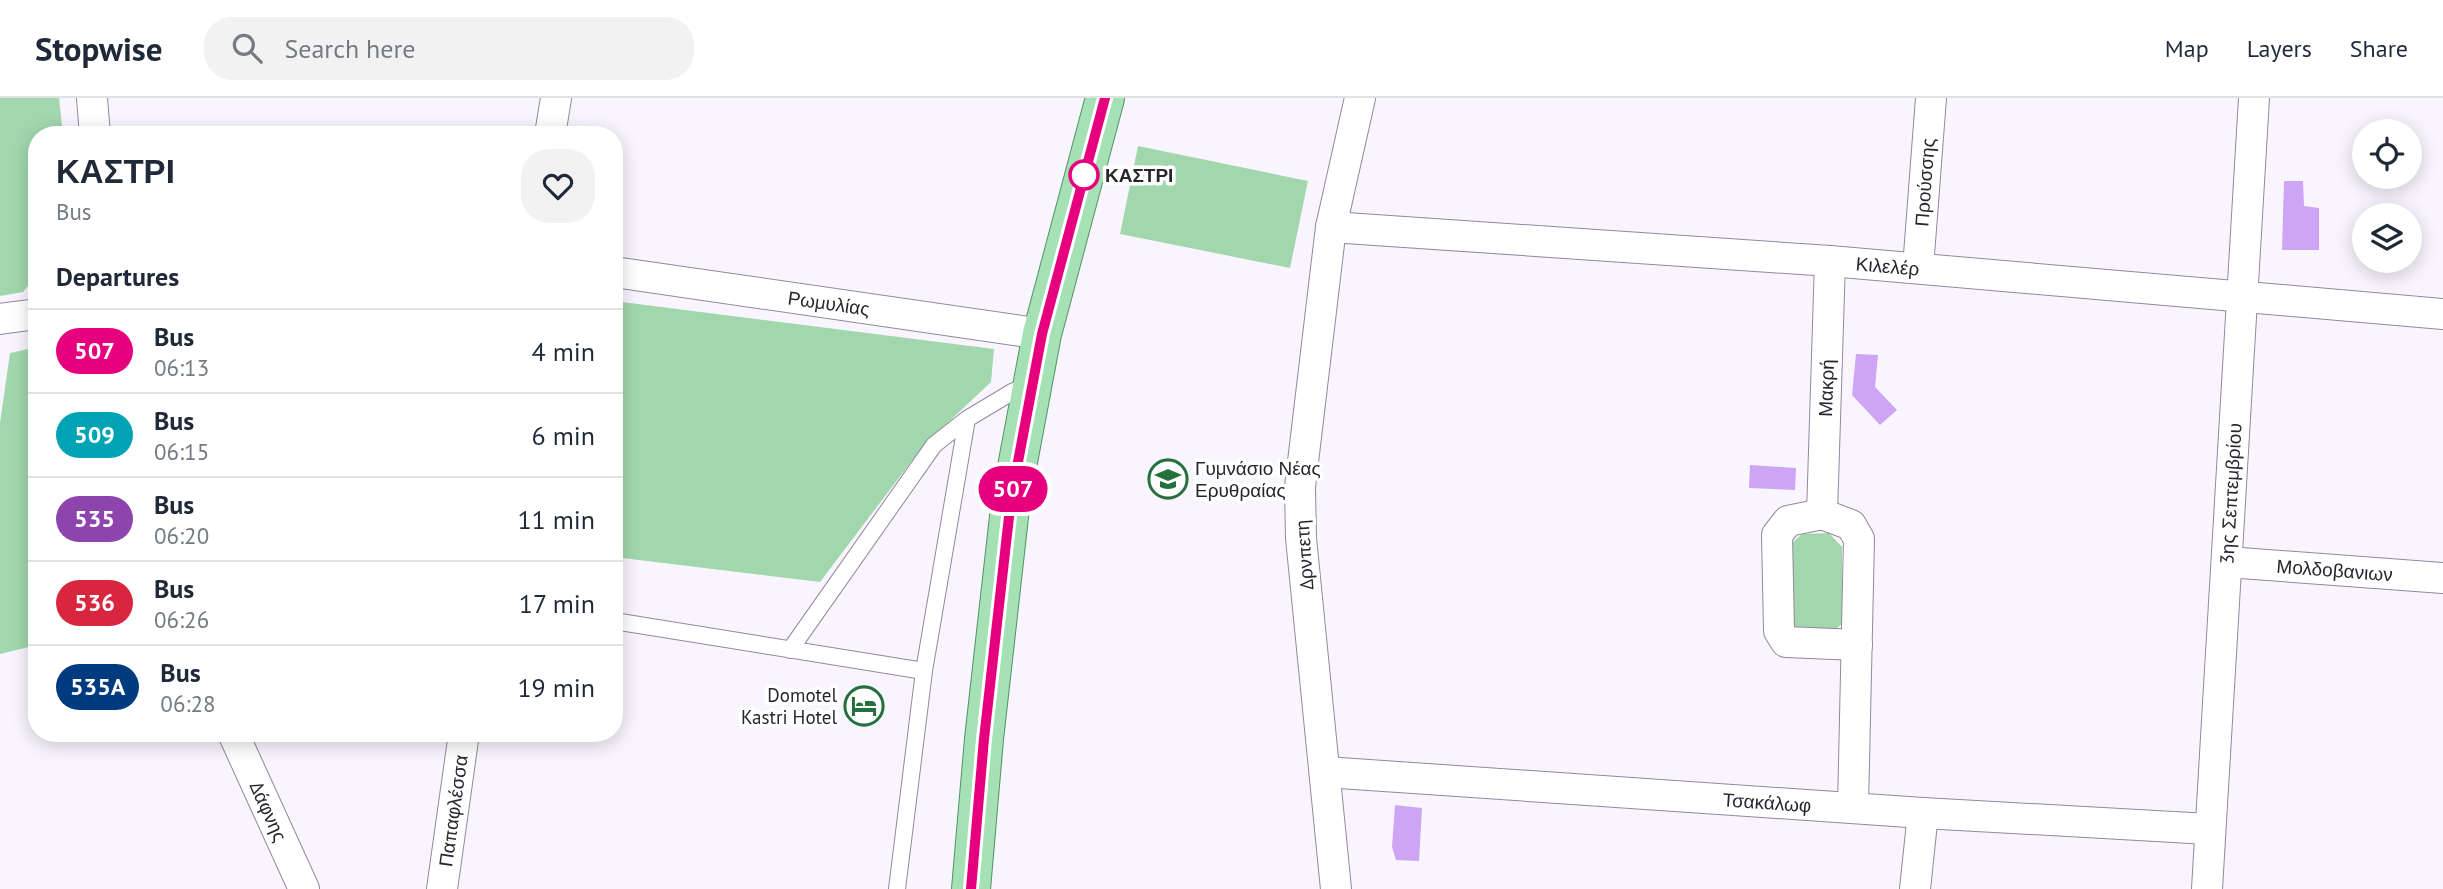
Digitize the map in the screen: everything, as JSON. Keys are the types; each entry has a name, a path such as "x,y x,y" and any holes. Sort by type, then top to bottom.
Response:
{"main road":[{"path":"971,889 984,739 1011,499 1042,334 1105,98"}],"street":[{"path":"93,98 95,126"},
{"path":"551,126 556,98"},
{"name":"Δρνπετη","path":"1336,889 1301,538 1300,487 1331,227 1360,98"},
{"name":"Προύσσης","path":"1918,268 1931,98"},
{"name":"3ης Σεπτεμβρίου","path":"2207,889 2254,98"},
{"name":"Κιλελέρ","path":"1331,227 1830,261 2443,314"},
{"name":"Μακρή","path":"1822,514 1830,261"},
{"name":"Ρωμυλίας","path":"623,273 1042,334"},
{"path":"0,319 28,315"},
{"path":"1853,807 1857,645 1859,540 1851,525 1822,514 1788,521 1777,535 1779,631 1786,642 1857,645"},
{"name":"Μολδοβανιων","path":"2227,562 2443,578"},
{"name":"Δάφνης","path":"237,742 304,889"},
{"name":"Παπαφλέσσα","path":"442,889 463,742"},
{"name":"Τσακάλωφ","path":"1325,772 1923,813 2209,829"},
{"path":"1915,889 1923,813"}],"lane":[{"path":"790,650 934,445 967,419 1012,392 1032,384"},
{"path":"897,889 924,671 967,419"},
{"path":"623,622 924,671"}],"green space":[{"path":"0,98 59,98 62,126 28,126 28,286 23,292 0,296"},
{"path":"1138,146 1308,181 1290,268 1120,234"},
{"path":"623,302 994,349 991,382 923,446 820,582 623,558"},
{"path":"28,349 28,647 0,654 0,423 10,353"},
{"path":"1829,533 1842,547 1842,624 1830,634 1797,633 1786,620 1784,550 1802,534"}],"shaded area":[{"path":"2284,181 2303,181 2304,206 2319,208 2319,250 2282,250"},
{"path":"1856,354 1878,355 1875,387 1897,410 1880,425 1852,395"},
{"path":"1750,465 1796,468 1795,490 1749,488"},
{"path":"1395,805 1422,808 1419,861 1396,860 1392,847"}],"bus line":[{"name":"507","path":"971,889 984,739 1011,499 1042,334 1105,98"}],"place":[{"name":"ΚΑΣΤΡΙ","path":"1084,175"},
{"name":"Γυμνάσιο Νέας Ερυθραίας","path":"1168,479"},
{"name":"Domotel Kastri Hotel","path":"864,706"}]}
